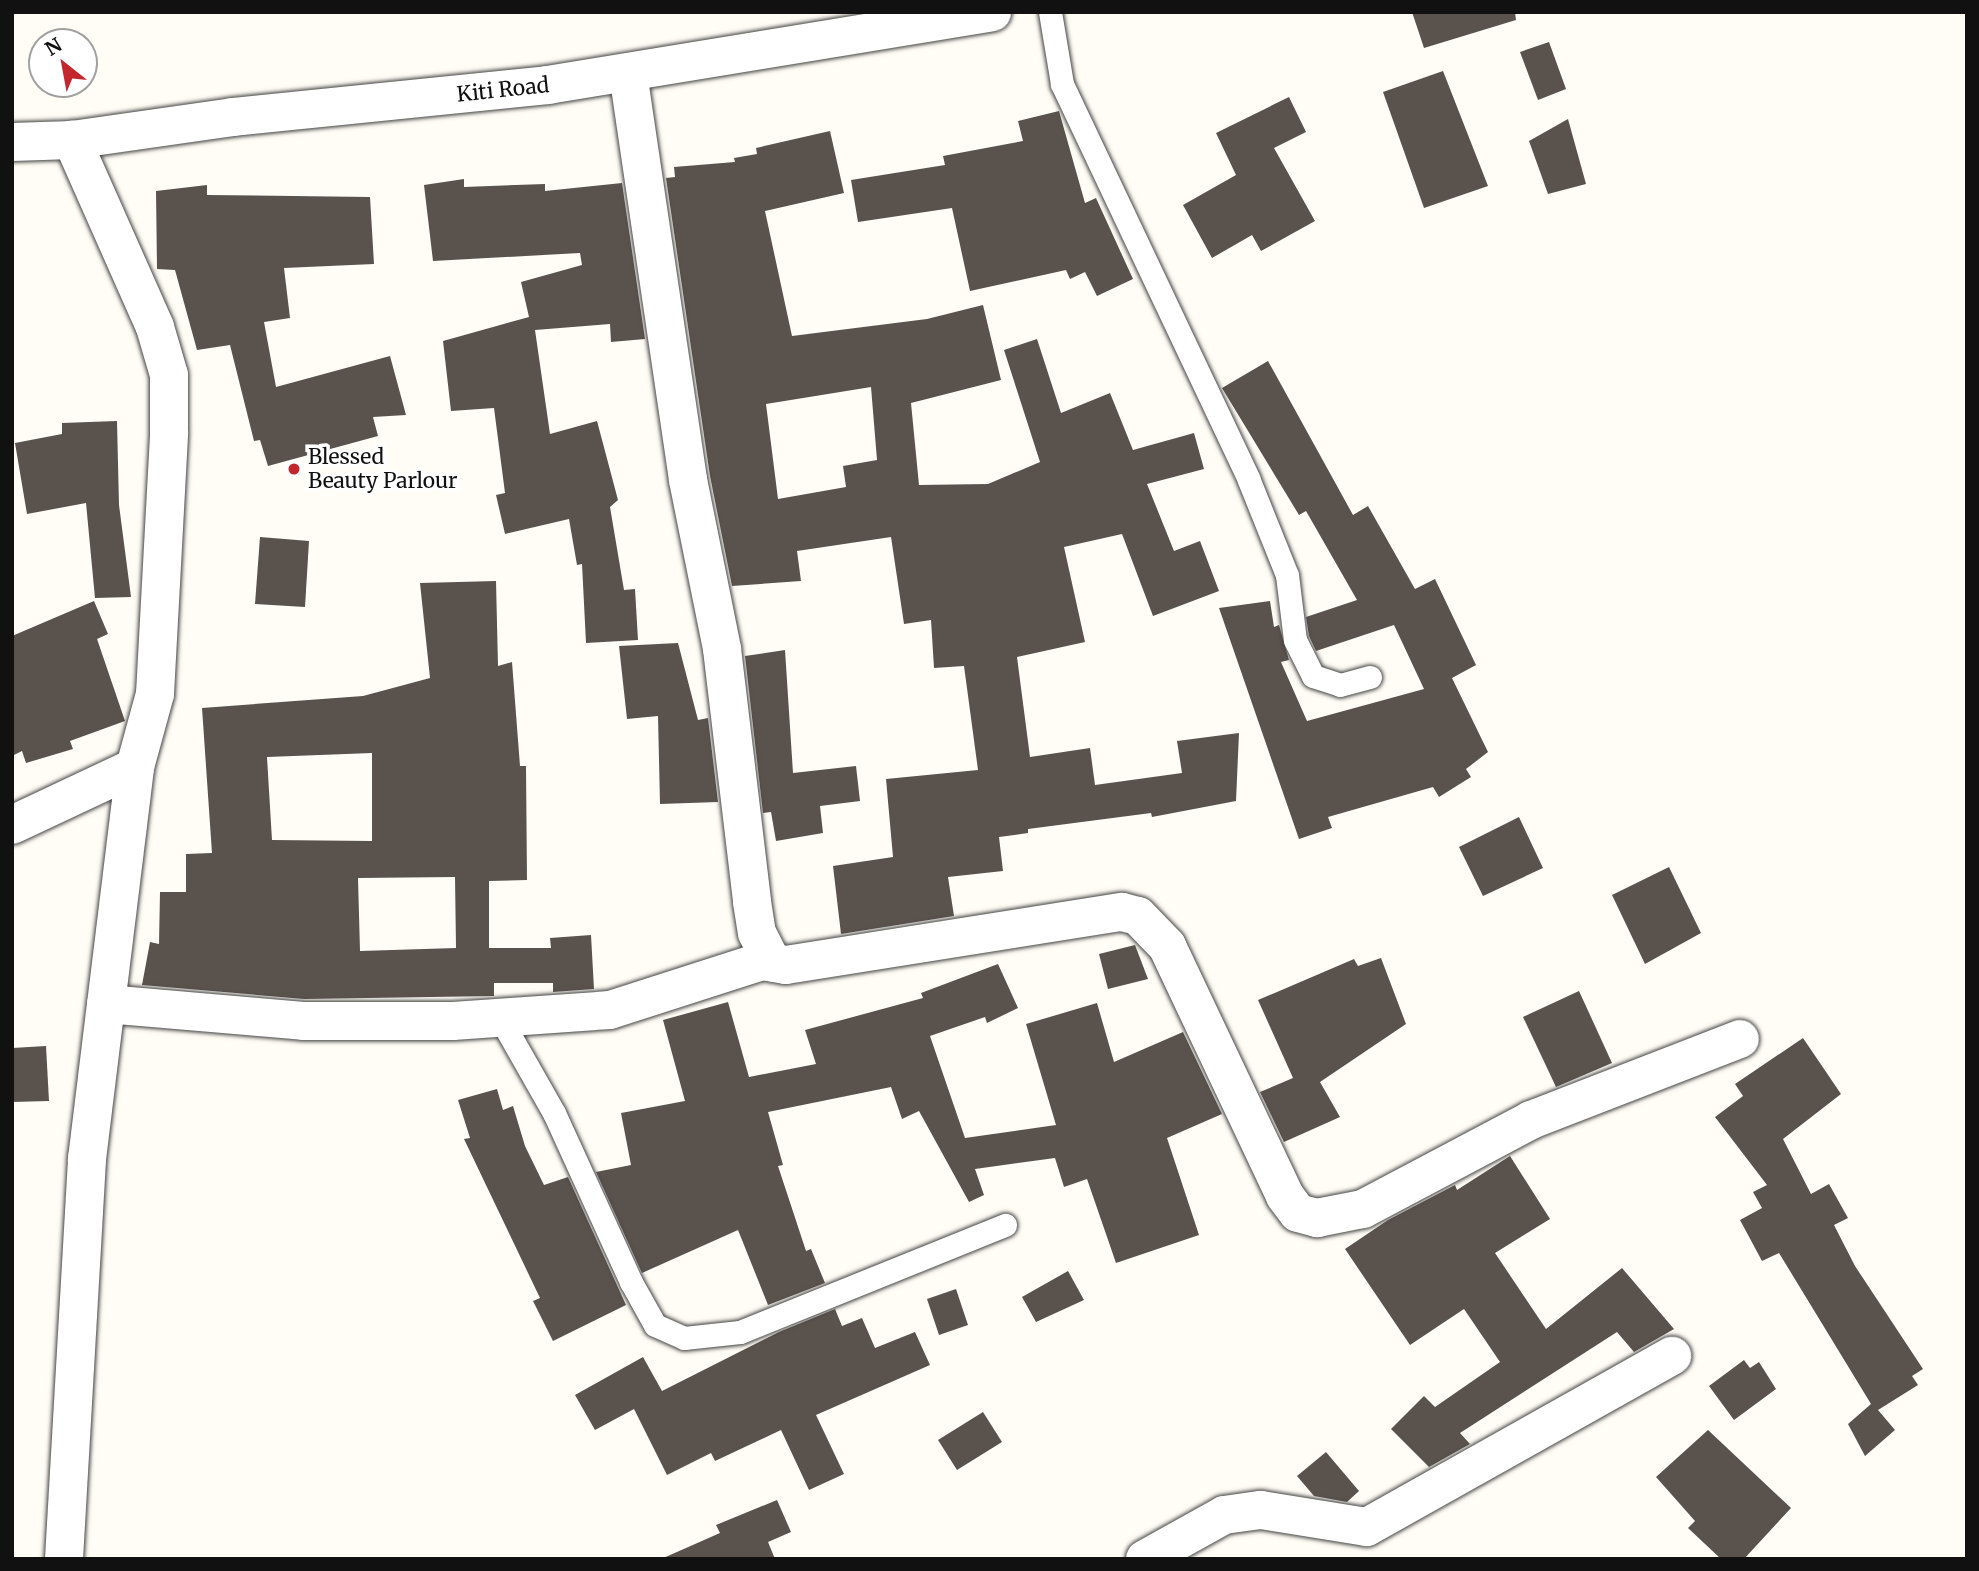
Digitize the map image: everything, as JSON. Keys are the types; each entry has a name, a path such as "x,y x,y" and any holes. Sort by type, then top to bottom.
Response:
{"street":[{"name":"Kiti Road","path":"12,142 72,140 233,117 548,85 992,12"},
{"path":"628,73 688,480 722,649 757,933 772,962"},
{"path":"64,1559 86,1159 135,767 155,694 169,374 136,278 72,140"},
{"path":"12,825 135,767"},
{"path":"106,1004 303,1021 500,1017 610,1010 772,962 786,965 1122,912 1138,916 1167,946 1285,1196 1298,1213 1317,1218 1363,1209 1531,1120 1740,1039"},
{"path":"1145,1559 1224,1515 1261,1510 1367,1527 1672,1356"}],"lane":[{"path":"1050,12 1062,84 1248,478 1287,575 1295,640 1313,676 1340,685 1370,677"},
{"path":"500,1017 554,1113 631,1282 656,1325 684,1338 740,1332 1005,1225"}],"building":[{"path":"1412,12 1515,12 1516,20 1424,48"},
{"path":"1549,42 1566,89 1538,100 1520,52"},
{"path":"1443,71 1488,186 1424,208 1383,92"},
{"path":"1289,97 1306,132 1274,148 1315,221 1261,251 1252,235 1212,258 1183,205 1236,175 1216,133"},
{"path":"1059,111 1085,203 1096,198 1133,279 1097,296 1085,272 1070,279 1066,270 970,291 952,208 858,222 851,180 945,165 943,156 1023,141 1018,121"},
{"path":"1568,119 1586,184 1548,194 1529,141"},
{"path":"830,131 844,193 765,211 792,336 927,319 983,305 1001,380 911,403 919,485 988,484 1040,462 1004,350 1037,339 1061,413 1110,393 1133,450 1194,433 1204,469 1147,484 1174,551 1200,541 1219,591 1153,616 1122,534 1064,547 1085,642 1017,657 1030,757 1090,748 1095,785 1182,773 1177,741 1239,733 1236,801 1152,817 1151,813 1028,829 1028,833 999,837 1003,871 948,877 954,916 841,934 833,866 893,857 886,779 978,770 964,666 934,668 931,620 904,624 891,537 797,551 801,581 732,586 710,476 666,178 675,177 674,167 735,162 734,158 757,154 756,148","holes":["871,387 877,460 843,466 846,487 778,499 766,404"]},
{"path":"464,179 464,187 545,184 545,191 622,183 645,339 611,342 610,324 535,330 550,434 597,421 618,500 610,507 624,590 635,589 638,640 586,643 582,564 577,565 569,519 505,534 496,495 505,493 494,408 451,411 443,341 529,317 521,282 582,265 580,253 433,261 424,185"},
{"path":"207,185 207,195 370,197 374,264 284,268 290,318 264,322 276,387 390,356 406,415 373,417 378,436 268,466 260,440 254,441 230,345 197,350 175,270 157,269 156,191"},
{"path":"1268,361 1353,515 1368,506 1415,589 1435,579 1476,665 1452,678 1488,752 1466,769 1471,777 1439,797 1433,787 1328,817 1332,828 1299,839 1219,608 1270,601 1274,627 1279,625 1289,660 1281,662 1307,721 1424,689 1394,625 1316,651 1309,636 1306,617 1357,600 1306,511 1299,515 1222,388"},
{"path":"117,421 119,505 131,597 95,598 86,503 27,514 15,443 62,434 62,423"},
{"path":"260,537 309,541 305,607 255,604"},
{"path":"496,581 498,666 512,662 520,766 526,766 527,880 489,881 489,948 551,948 550,938 591,935 594,989 553,992 553,983 494,983 494,996 304,999 142,985 150,942 159,944 160,892 186,892 186,854 212,853 202,708 363,696 430,678 420,583","holes":["372,753 372,841 272,840 267,757","455,877 456,948 360,951 358,878"]},
{"path":"94,601 108,634 97,639 125,721 70,741 73,749 26,763 22,751 12,756 12,636"},
{"path":"678,643 698,720 708,718 718,802 660,804 658,716 627,719 619,646"},
{"path":"785,650 793,773 856,766 860,801 820,806 823,833 776,841 771,812 763,813 745,656"},
{"path":"1519,817 1543,868 1483,896 1459,847"},
{"path":"1669,867 1701,933 1645,964 1612,895"},
{"path":"1135,945 1148,979 1108,989 1099,954"},
{"path":"1381,958 1406,1024 1320,1082 1340,1117 1284,1142 1260,1092 1293,1078 1258,1000 1354,959 1358,966"},
{"path":"998,964 1018,1008 987,1023 985,1017 930,1036 965,1138 1056,1125 1026,1024 1097,1003 1114,1062 1183,1032 1222,1114 1167,1138 1199,1235 1116,1263 1087,1179 1064,1187 1055,1158 975,1169 984,1195 969,1202 919,1111 902,1119 891,1087 768,1112 783,1165 778,1166 806,1251 811,1249 825,1283 768,1305 738,1230 642,1273 596,1172 631,1165 621,1113 685,1101 663,1020 728,1002 749,1077 816,1064 805,1030 923,998 921,993"},
{"path":"1579,991 1612,1063 1556,1087 1523,1017"},
{"path":"1803,1038 1841,1094 1783,1139 1811,1194 1829,1184 1848,1218 1834,1225 1855,1266 1923,1369 1912,1376 1918,1385 1878,1410 1895,1430 1865,1456 1848,1424 1871,1404 1779,1253 1762,1261 1740,1220 1762,1208 1753,1192 1767,1185 1715,1117 1743,1096 1735,1084"},
{"path":"46,1046 49,1101 12,1102 12,1048"},
{"path":"497,1089 503,1110 513,1106 525,1146 544,1185 568,1177 626,1305 553,1341 533,1301 540,1298 464,1139 470,1138 458,1100"},
{"path":"1510,1156 1550,1219 1495,1253 1546,1329 1622,1268 1674,1329 1634,1352 1617,1332 1460,1433 1470,1444 1429,1467 1391,1429 1424,1396 1435,1407 1500,1362 1464,1309 1410,1345 1345,1249 1388,1220 1455,1185 1457,1190"},
{"path":"1068,1271 1084,1300 1036,1322 1022,1297"},
{"path":"956,1289 968,1325 939,1335 927,1299"},
{"path":"835,1309 842,1326 862,1318 875,1348 915,1332 930,1365 816,1415 844,1474 809,1490 781,1430 715,1461 711,1453 667,1475 634,1409 595,1430 575,1395 643,1357 662,1391 779,1332"},
{"path":"1744,1360 1750,1368 1759,1362 1776,1389 1734,1420 1709,1386"},
{"path":"983,1412 1002,1442 957,1470 938,1440"},
{"path":"1708,1430 1791,1508 1744,1559 1721,1559 1688,1528 1695,1521 1656,1477"},
{"path":"1326,1452 1359,1491 1347,1502 1314,1496 1297,1476"},
{"path":"777,1500 791,1532 768,1542 775,1559 661,1559 720,1533 716,1525"}],"place":[{"name":"Blessed Beauty Parlour","path":"294,469"}]}
